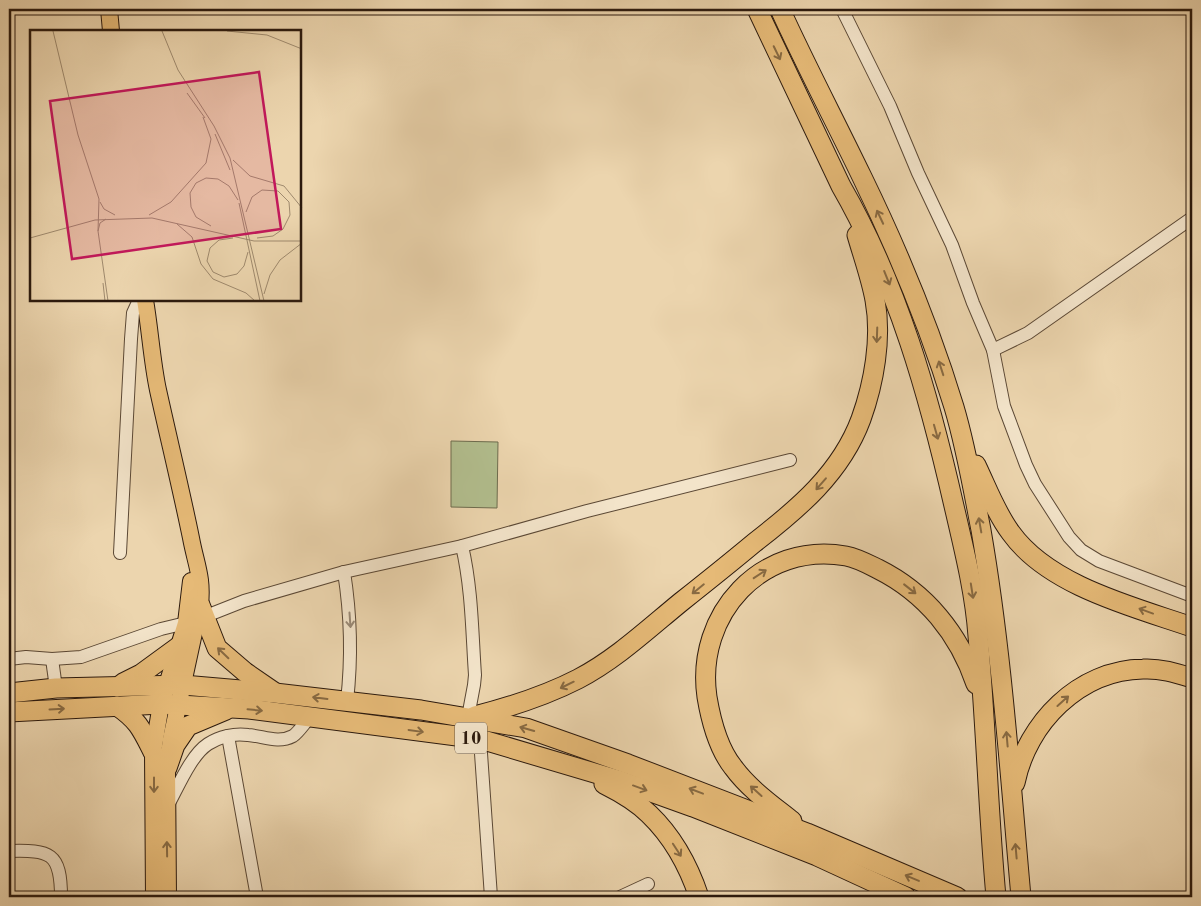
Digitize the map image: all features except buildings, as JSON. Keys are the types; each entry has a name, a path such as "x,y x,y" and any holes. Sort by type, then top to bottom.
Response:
{"highway":[{"path":"757,9 841,186 868,236 891,288 939,443 966,557 978,635 992,862 996,897"},
{"path":"780,9 863,180 903,268 938,359 961,436 975,496 993,603 1002,679 1020,897"},
{"path":"468,717 515,705 544,694 580,678 600,666 788,516 817,488 842,456 858,427 867,401 874,361 877,320 872,283 841,186"},
{"path":"961,436 1000,515 1012,535 1033,556 1066,580 1106,597 1192,627"},
{"path":"807,833 760,795 733,767 718,738 709,706 706,690 706,657 714,631 727,606 740,590 756,577 787,561 821,555 848,557 886,573 916,594 944,622 957,641 967,661 983,705"},
{"path":"203,611 217,648 245,672 275,693"},
{"path":"117,686 141,674 178,647"},
{"path":"1012,804 1018,770 1032,738 1049,715 1075,690 1108,674 1125,670 1161,670 1192,678"},
{"name":"10","path":"9,692 56,688 174,685 275,693 421,710 526,728 628,764 807,833 957,897"},
{"name":"10","path":"9,712 170,705 230,708 311,716 480,739 618,780 817,856 906,897"},
{"path":"118,706 131,715 140,725 153,752"},
{"path":"167,768 175,745 188,726 230,708"},
{"path":"573,766 615,790 649,814 680,854 700,897"}],"main road":[{"path":"109,9 112,30"},
{"path":"145,301 158,388 177,467 193,549 200,572 202,589 203,611 174,685"},
{"path":"154,897 153,752 170,705 174,685 178,647 186,622 190,599 193,549"},
{"path":"168,897 166,808 167,768 171,739 170,705"}],"street":[{"path":"842,9 890,106 918,173 952,244 973,303 993,350 1004,406 1035,484 1069,537 1081,550 1099,561 1192,596"},
{"path":"993,350 1028,333 1192,218"},
{"path":"120,553 133,313 139,301"},
{"path":"203,611 344,572 462,546 587,511 790,460"},
{"path":"462,546 471,598 474,675 468,717"},
{"path":"344,572 351,624 350,676 347,702"},
{"path":"9,659 26,657 52,659 81,656 186,622"},
{"path":"52,659 56,688"},
{"path":"166,808 188,768 207,744 228,736 248,734 273,740 285,739 294,736 311,716"},
{"path":"228,736 257,897"},
{"path":"480,739 491,897"},
{"path":"9,851 46,853 54,858 61,880 61,897"},
{"path":"620,897 648,884"}],"green space":[{"path":"451,441 498,442 497,508 451,507"}]}
